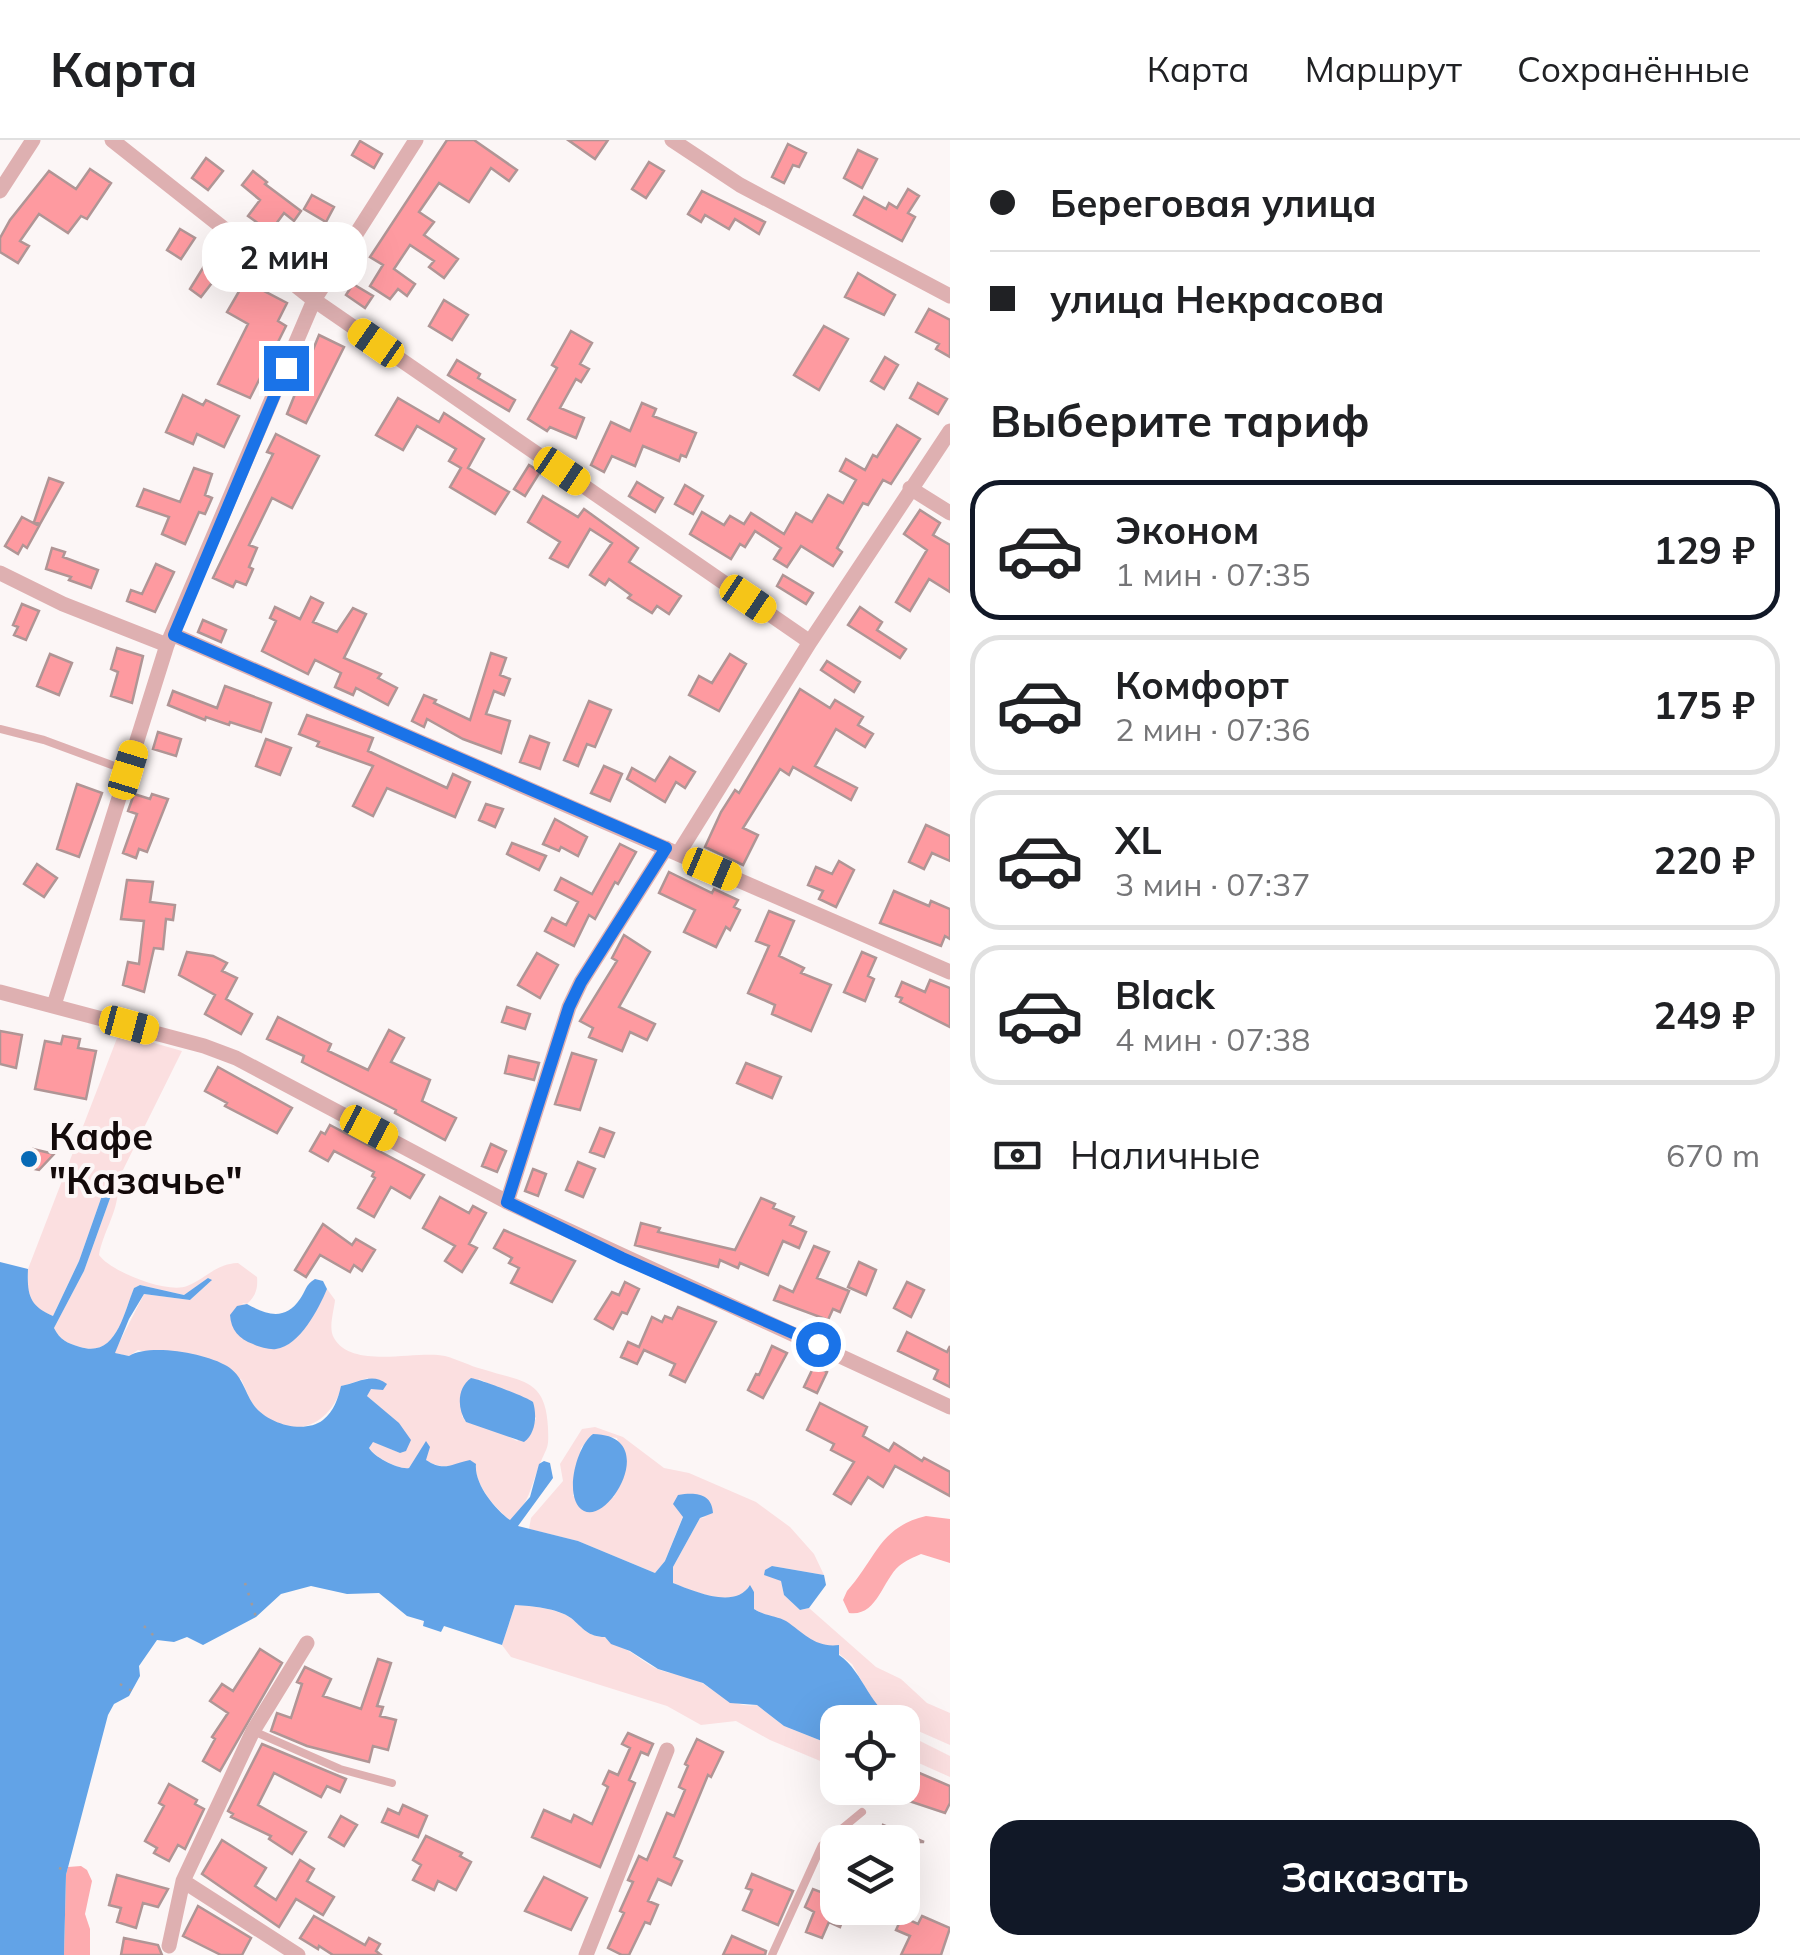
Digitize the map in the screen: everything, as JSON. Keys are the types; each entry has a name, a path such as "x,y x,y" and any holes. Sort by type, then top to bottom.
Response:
{"street":[{"path":"0,191 33,140"},
{"path":"112,140 314,300 810,642"},
{"path":"54,1004 171,640 314,300 416,140"},
{"path":"672,140 740,185 950,296"},
{"path":"507,1202 569,1007 581,982 950,432"},
{"path":"910,488 950,513"},
{"path":"0,573 63,604 171,640 950,972"},
{"path":"0,992 236,1058 507,1202 950,1407"},
{"path":"169,1946 183,1881 253,1731 307,1644"},
{"path":"586,1955 667,1750"},
{"path":"183,1881 298,1955"}],"lane":[{"path":"0,728 128,770"},
{"path":"253,1731 340,1769 392,1783"},
{"path":"772,1955 822,1845 862,1812"}],"path":[{"path":"245,1583 256,1616"},
{"path":"144,1626 157,1640"},
{"path":"120,1684 132,1691"},
{"path":"60,1868 67,1872"}],"shaded area":[{"path":"119,1033 182,1051 117,1182 115,1209 99,1255 140,1280 178,1288 238,1263 257,1277 254,1295 247,1304 242,1303 290,1343 308,1323 327,1289 335,1300 332,1334 343,1348 369,1356 445,1356 529,1385 542,1400 548,1440 528,1497 510,1520 482,1487 476,1464 432,1464 426,1460 426,1442 409,1468 376,1455 369,1448 373,1441 400,1453 404,1435 398,1423 366,1395 371,1389 368,1378 342,1386 336,1401 318,1421 294,1427 268,1419 249,1398 241,1379 138,1350 129,1356 114,1353 144,1294 190,1300 211,1281 209,1278 184,1295 140,1285 134,1288 116,1332 102,1346 92,1349 64,1340 54,1328 84,1271 113,1190 105,1187 79,1261 53,1316 35,1308 28,1290 28,1269","holes":["479,1379 508,1393 536,1418 532,1428 517,1441 499,1431 466,1422 462,1416"]},
{"path":"595,1427 623,1437 664,1468 689,1473 756,1502 790,1527 814,1554 824,1575 772,1566 784,1595 800,1610 809,1608 876,1667 901,1679 927,1703 950,1713 950,1745 920,1732 920,1705 876,1705 852,1664 829,1646 809,1641 754,1609 754,1592 749,1586 743,1593 724,1598 673,1583 673,1567 700,1518 707,1517 683,1516 665,1561 655,1573 578,1541 529,1529 531,1518 563,1481 560,1464 582,1429","holes":["593,1434 617,1438 626,1466 614,1497 573,1496 581,1448"]},
{"path":"926,1516 950,1519 950,1563 921,1554 893,1572 873,1604 858,1613 849,1613 843,1600 847,1591 880,1546 898,1528"},
{"path":"515,1605 565,1615 590,1634 605,1637 655,1668 699,1682 737,1704 757,1705 784,1726 820,1740 820,1761 736,1721 701,1725 667,1706 511,1657 502,1645"},
{"path":"920,1741 950,1756 950,1777 920,1764"},
{"path":"81,1866 92,1881 85,1914 90,1929 90,1955 64,1955 66,1875 68,1867"}],"water":[{"path":"111,1186 113,1190 84,1271 54,1328 64,1340 92,1349 102,1346 116,1332 134,1288 140,1285 184,1295 208,1278 212,1280 190,1300 144,1294 115,1353 129,1356 163,1350 218,1361 236,1374 259,1411 295,1427 323,1420 335,1404 341,1386 370,1379 381,1381 387,1384 383,1390 371,1389 367,1396 399,1423 411,1440 406,1451 400,1453 373,1442 369,1448 376,1455 393,1465 409,1468 426,1441 430,1447 426,1460 432,1464 448,1466 470,1460 476,1464 478,1480 487,1495 510,1520 530,1497 539,1464 550,1463 553,1478 518,1526 578,1541 655,1573 665,1561 683,1517 673,1504 678,1495 702,1495 713,1513 700,1518 673,1567 673,1583 725,1597 735,1596 750,1585 754,1609 786,1621 816,1642 839,1645 839,1655 878,1705 820,1705 820,1740 784,1726 757,1705 730,1703 703,1683 658,1669 605,1637 590,1634 559,1612 515,1605 502,1645 444,1626 441,1632 423,1626 424,1621 407,1616 379,1593 347,1594 311,1586 281,1594 256,1617 203,1645 187,1637 174,1642 157,1640 139,1666 140,1676 129,1696 114,1704 108,1715 66,1875 64,1955 0,1955 0,1262 28,1269 31,1298 53,1316 79,1261 105,1187"},
{"path":"315,1279 323,1281 327,1289 307,1325 285,1346 258,1346 234,1329 230,1315 237,1306 247,1304 275,1314 288,1311"},
{"path":"471,1378 533,1402 534,1424 524,1442 466,1422 460,1398"},
{"path":"593,1434 613,1438 624,1448 627,1462 624,1478 606,1505 584,1511 574,1495 574,1472 582,1449"},
{"path":"772,1566 824,1575 826,1585 809,1608 800,1610 784,1595 781,1581 764,1575"}],"building":[{"path":"447,140 474,140 517,170 509,181 491,168 469,202 439,183 419,212 434,222 424,235 458,259 444,278 429,267 434,261 410,245 394,269 415,284 407,296 398,289 390,299 370,286 383,265 370,257"},
{"path":"568,140 608,140 595,159"},
{"path":"360,141 382,154 374,168 352,155"},
{"path":"788,144 806,153 799,167 793,165 784,183 772,177"},
{"path":"858,150 877,159 862,188 844,178"},
{"path":"206,158 223,171 208,190 192,178"},
{"path":"649,162 664,171 646,198 632,189"},
{"path":"90,169 111,183 87,219 81,216 68,233 39,214 20,241 29,246 18,263 0,252 0,238 10,220 49,171 76,189"},
{"path":"253,171 301,211 294,221 284,213 270,232 248,216 260,200 242,185"},
{"path":"908,189 919,196 908,213 915,217 902,241 854,215 864,197 886,209 889,203 897,208"},
{"path":"702,191 765,222 759,234 735,219 729,229 705,215 701,222 688,214"},
{"path":"312,195 334,207 326,222 304,209"},
{"path":"180,229 195,238 181,259 167,250"},
{"path":"214,250 234,265 236,262 247,269 235,286 218,275 201,297 190,289"},
{"path":"858,273 895,295 884,315 845,297"},
{"path":"245,281 287,303 278,321 286,326 250,398 218,384 248,324 227,312"},
{"path":"353,284 373,296 365,308 346,295"},
{"path":"444,300 468,315 452,340 429,326"},
{"path":"929,309 950,320 950,357 936,349 939,344 916,332"},
{"path":"824,326 848,339 819,390 794,375"},
{"path":"571,331 592,343 580,364 589,369 581,382 576,379 560,408 584,418 576,438 550,427 547,431 528,419 557,368 552,365"},
{"path":"319,335 344,347 306,423 287,414"},
{"path":"885,357 898,365 884,389 871,381"},
{"path":"457,360 515,400 509,411 448,375"},
{"path":"918,383 947,399 938,414 910,398"},
{"path":"183,395 203,405 206,400 239,416 224,447 197,434 193,444 166,432"},
{"path":"398,398 439,422 444,413 484,439 468,468 509,492 495,514 450,487 461,468 449,461 456,449 417,426 403,450 376,435"},
{"path":"642,403 656,409 653,416 696,433 686,457 681,455 679,461 643,446 635,466 612,456 604,472 591,465 611,422 630,431"},
{"path":"897,425 920,439 891,484 883,480 868,505 863,503 837,548 842,552 833,566 801,546 787,567 774,559 781,548 755,531 731,559 690,534 702,512 724,525 730,516 744,524 751,513 784,534 796,513 812,522 828,495 843,503 856,480 840,471 846,459 865,470"},
{"path":"276,434 319,456 292,508 272,498 249,545 257,548 246,585 236,581 233,587 213,578 273,454 267,452"},
{"path":"529,465 540,472 525,496 514,489"},
{"path":"194,468 212,474 205,495 212,498 205,514 199,512 185,544 162,534 169,517 137,506 144,489 180,502"},
{"path":"49,478 63,483 40,524 34,522"},
{"path":"637,482 663,498 655,512 629,496"},
{"path":"685,485 703,496 693,514 675,504"},
{"path":"543,496 578,517 584,509 638,548 629,562 681,596 669,614 657,606 652,613 628,598 631,595 609,579 605,585 590,575 612,543 590,529 568,567 550,558 560,542 528,522"},
{"path":"920,510 940,523 933,535 950,545 950,592 929,579 910,611 896,602 927,550 904,534"},
{"path":"22,517 39,526 27,548 23,545 18,554 5,546"},
{"path":"52,548 65,552 63,557 98,570 91,588 46,569"},
{"path":"156,564 174,572 155,612 127,601 131,590 142,594"},
{"path":"783,575 813,593 806,604 777,586"},
{"path":"311,597 323,603 313,622 337,632 353,608 366,614 344,658 381,674 378,678 397,688 388,705 356,688 353,695 335,687 341,673 315,660 308,674 262,651 276,621 270,618 275,607 300,619"},
{"path":"22,604 39,611 26,640 14,635 18,627 13,625"},
{"path":"860,607 882,622 877,630 906,649 900,658 848,625"},
{"path":"203,620 226,630 221,642 198,632"},
{"path":"117,648 143,656 132,703 111,696 118,672 111,669"},
{"path":"491,653 506,658 500,675 510,679 504,695 494,691 486,714 510,721 501,753 463,739 427,719 424,727 412,721 424,695 470,720"},
{"path":"50,654 72,663 59,695 37,686"},
{"path":"730,654 746,664 719,711 689,695 699,676 712,683"},
{"path":"827,661 860,682 854,692 821,670"},
{"path":"225,686 271,703 261,732 230,722 229,725 206,717 205,720 168,705 173,691 217,708"},
{"path":"800,689 830,708 835,700 863,717 858,725 873,734 865,747 836,729 815,766 857,788 851,800 793,767 789,775 780,769 743,828 758,835 743,865 705,847 721,812 735,790 739,793"},
{"path":"589,701 611,710 595,747 587,744 578,766 564,760"},
{"path":"307,715 373,738 368,751 447,788 453,774 470,782 455,817 387,788 373,816 353,806 373,766 317,746 319,742 299,734"},
{"path":"158,732 181,739 176,756 153,749"},
{"path":"530,736 549,743 540,769 520,762"},
{"path":"266,739 291,748 280,775 256,766"},
{"path":"670,757 695,772 685,788 676,782 665,802 627,779 632,768 655,781"},
{"path":"604,766 622,774 610,801 591,793"},
{"path":"77,784 102,793 79,857 57,849"},
{"path":"134,794 168,799 147,852 139,849 136,858 123,853 137,814 128,811"},
{"path":"486,804 503,809 495,827 479,820"},
{"path":"555,819 587,837 578,856 543,844"},
{"path":"926,825 950,836 950,861 932,853 924,869 909,862"},
{"path":"512,843 546,856 539,870 507,854"},
{"path":"620,844 636,852 595,919 589,915 574,946 545,931 552,918 566,925 578,902 555,890 561,878 592,894"},
{"path":"839,861 854,870 836,907 819,899 823,891 808,885 816,867 832,874"},
{"path":"37,864 57,878 44,897 24,884"},
{"path":"669,872 712,893 714,889 738,900 734,907 740,910 716,947 684,932 695,910 659,893"},
{"path":"127,880 153,882 150,902 175,905 173,920 166,919 163,949 154,948 144,992 123,985 128,962 139,964 144,921 121,919"},
{"path":"894,891 929,906 931,901 950,909 950,939 945,936 941,946 880,923"},
{"path":"769,911 794,921 779,956 804,968 801,973 831,985 811,1031 772,1014 775,1005 748,993 769,946 756,941"},
{"path":"624,935 650,952 619,1007 655,1024 647,1040 630,1032 622,1051 589,1037 593,1028 580,1021 617,961 612,958"},
{"path":"187,952 213,956 227,963 222,971 237,978 226,999 252,1014 241,1034 205,1014 215,995 179,975"},
{"path":"862,952 876,958 868,976 874,979 865,1001 844,992"},
{"path":"537,953 558,965 540,998 518,985"},
{"path":"930,980 950,988 950,1027 900,1002 902,998 896,996 902,982 925,992"},
{"path":"507,1007 530,1014 525,1029 502,1022"},
{"path":"278,1017 331,1044 328,1051 368,1070 389,1030 404,1038 391,1062 430,1080 422,1101 456,1118 445,1140 302,1062 304,1056 267,1039"},
{"path":"0,1031 22,1035 16,1068 0,1064"},
{"path":"63,1036 80,1039 78,1048 96,1051 86,1099 35,1089 45,1041 61,1044"},
{"path":"572,1053 596,1060 580,1110 555,1104"},
{"path":"509,1056 539,1063 534,1080 505,1073"},
{"path":"746,1063 781,1077 772,1098 737,1083"},
{"path":"218,1067 292,1108 277,1133 205,1091"},
{"path":"330,1125 424,1175 410,1198 391,1187 374,1217 358,1208 375,1178 374,1172 334,1151 328,1161 310,1151"},
{"path":"600,1128 614,1133 604,1157 590,1152"},
{"path":"491,1144 506,1151 497,1172 482,1166"},
{"path":"33,1149 54,1154 39,1170 29,1168 26,1157"},
{"path":"578,1162 595,1169 583,1197 566,1190"},
{"path":"533,1169 546,1174 538,1196 525,1191"},
{"path":"440,1197 469,1213 473,1206 486,1213 469,1244 477,1248 462,1272 445,1261 455,1246 423,1228"},
{"path":"761,1198 794,1217 790,1225 806,1232 799,1248 783,1241 768,1275 740,1263 738,1268 720,1260 718,1267 635,1245 641,1223 660,1228 658,1232 735,1250"},
{"path":"323,1224 352,1245 356,1239 375,1250 362,1271 354,1265 350,1272 320,1255 306,1277 295,1270"},
{"path":"504,1230 575,1261 552,1302 511,1283 519,1268 509,1263 512,1258 494,1248"},
{"path":"814,1246 829,1252 817,1278 849,1291 840,1312 833,1309 828,1320 774,1300 780,1286 793,1292"},
{"path":"859,1262 876,1270 866,1295 848,1287"},
{"path":"625,1282 639,1289 627,1314 622,1312 613,1329 595,1319 612,1292 619,1295"},
{"path":"907,1282 924,1290 911,1317 894,1308"},
{"path":"678,1307 716,1322 685,1382 670,1375 675,1364 644,1350 637,1364 621,1357 628,1342 639,1347 652,1317 662,1322 665,1316 672,1319"},
{"path":"907,1332 947,1352 950,1346 950,1387 934,1379 938,1370 898,1351"},
{"path":"772,1346 787,1353 763,1398 748,1390"},
{"path":"814,1366 827,1372 817,1393 804,1387"},
{"path":"820,1403 867,1427 863,1436 889,1451 894,1443 922,1461 924,1458 950,1472 950,1496 895,1466 883,1487 868,1477 851,1504 834,1494 854,1462 831,1450 834,1444 807,1430"},
{"path":"260,1649 282,1663 220,1771 203,1761 215,1739 212,1737 228,1713 210,1701 222,1684 233,1691"},
{"path":"378,1659 391,1663 377,1706 383,1707 380,1716 396,1720 388,1750 373,1746 369,1762 307,1746 271,1731 277,1713 291,1718 302,1684 297,1682 305,1667 331,1679 323,1696 361,1709"},
{"path":"628,1733 653,1744 648,1755 641,1752 629,1780 635,1783 600,1867 532,1837 544,1810 571,1822 574,1815 592,1824 608,1787 603,1784 609,1771 618,1775 630,1748 622,1744"},
{"path":"697,1739 723,1752 711,1777 708,1775 674,1857 682,1861 671,1885 658,1879 648,1901 658,1905 650,1924 645,1922 629,1955 622,1955 608,1948 624,1913 620,1911 633,1882 628,1880 639,1856 647,1860 667,1813 674,1816 685,1790 679,1787 688,1766 685,1764"},
{"path":"262,1744 346,1779 340,1792 327,1786 321,1797 274,1773 258,1805 306,1832 292,1854 269,1839 271,1836 231,1817 233,1814 228,1811"},
{"path":"920,1773 950,1786 950,1803 945,1813 920,1805"},
{"path":"169,1784 197,1800 195,1804 204,1809 185,1849 178,1845 169,1861 154,1853 157,1848 145,1841 164,1806 159,1803"},
{"path":"403,1805 427,1816 418,1837 382,1822 388,1809 399,1814"},
{"path":"341,1816 357,1825 344,1846 329,1837"},
{"path":"426,1836 462,1853 460,1856 471,1862 456,1890 438,1881 434,1890 413,1880 421,1865 413,1860"},
{"path":"222,1840 266,1868 255,1886 276,1900 300,1860 314,1869 307,1881 334,1897 323,1915 296,1899 279,1927 202,1874"},
{"path":"752,1874 793,1891 778,1925 743,1910 752,1890 746,1888"},
{"path":"117,1875 168,1889 158,1907 143,1903 136,1928 117,1922 121,1908 109,1905"},
{"path":"544,1877 587,1898 571,1930 525,1911"},
{"path":"813,1889 820,1892 820,1925 828,1925 822,1938 806,1932 814,1912 805,1907"},
{"path":"198,1906 251,1938 242,1955 221,1955 183,1936"},
{"path":"314,1916 365,1945 369,1938 380,1944 376,1951 381,1955 333,1955 319,1946 318,1949 300,1938"},
{"path":"922,1916 950,1928 941,1955 901,1955 910,1936 896,1930 898,1925 920,1925"},
{"path":"732,1936 766,1951 765,1955 723,1955"},
{"path":"124,1938 158,1945 162,1955 121,1955"}],"place":[{"name":"Кафе \"Казачье\"","path":"29,1159"}],"route":[{"path":"286,368 174,635 666,848 569,1007 507,1202 622,1258 818,1344"}]}
